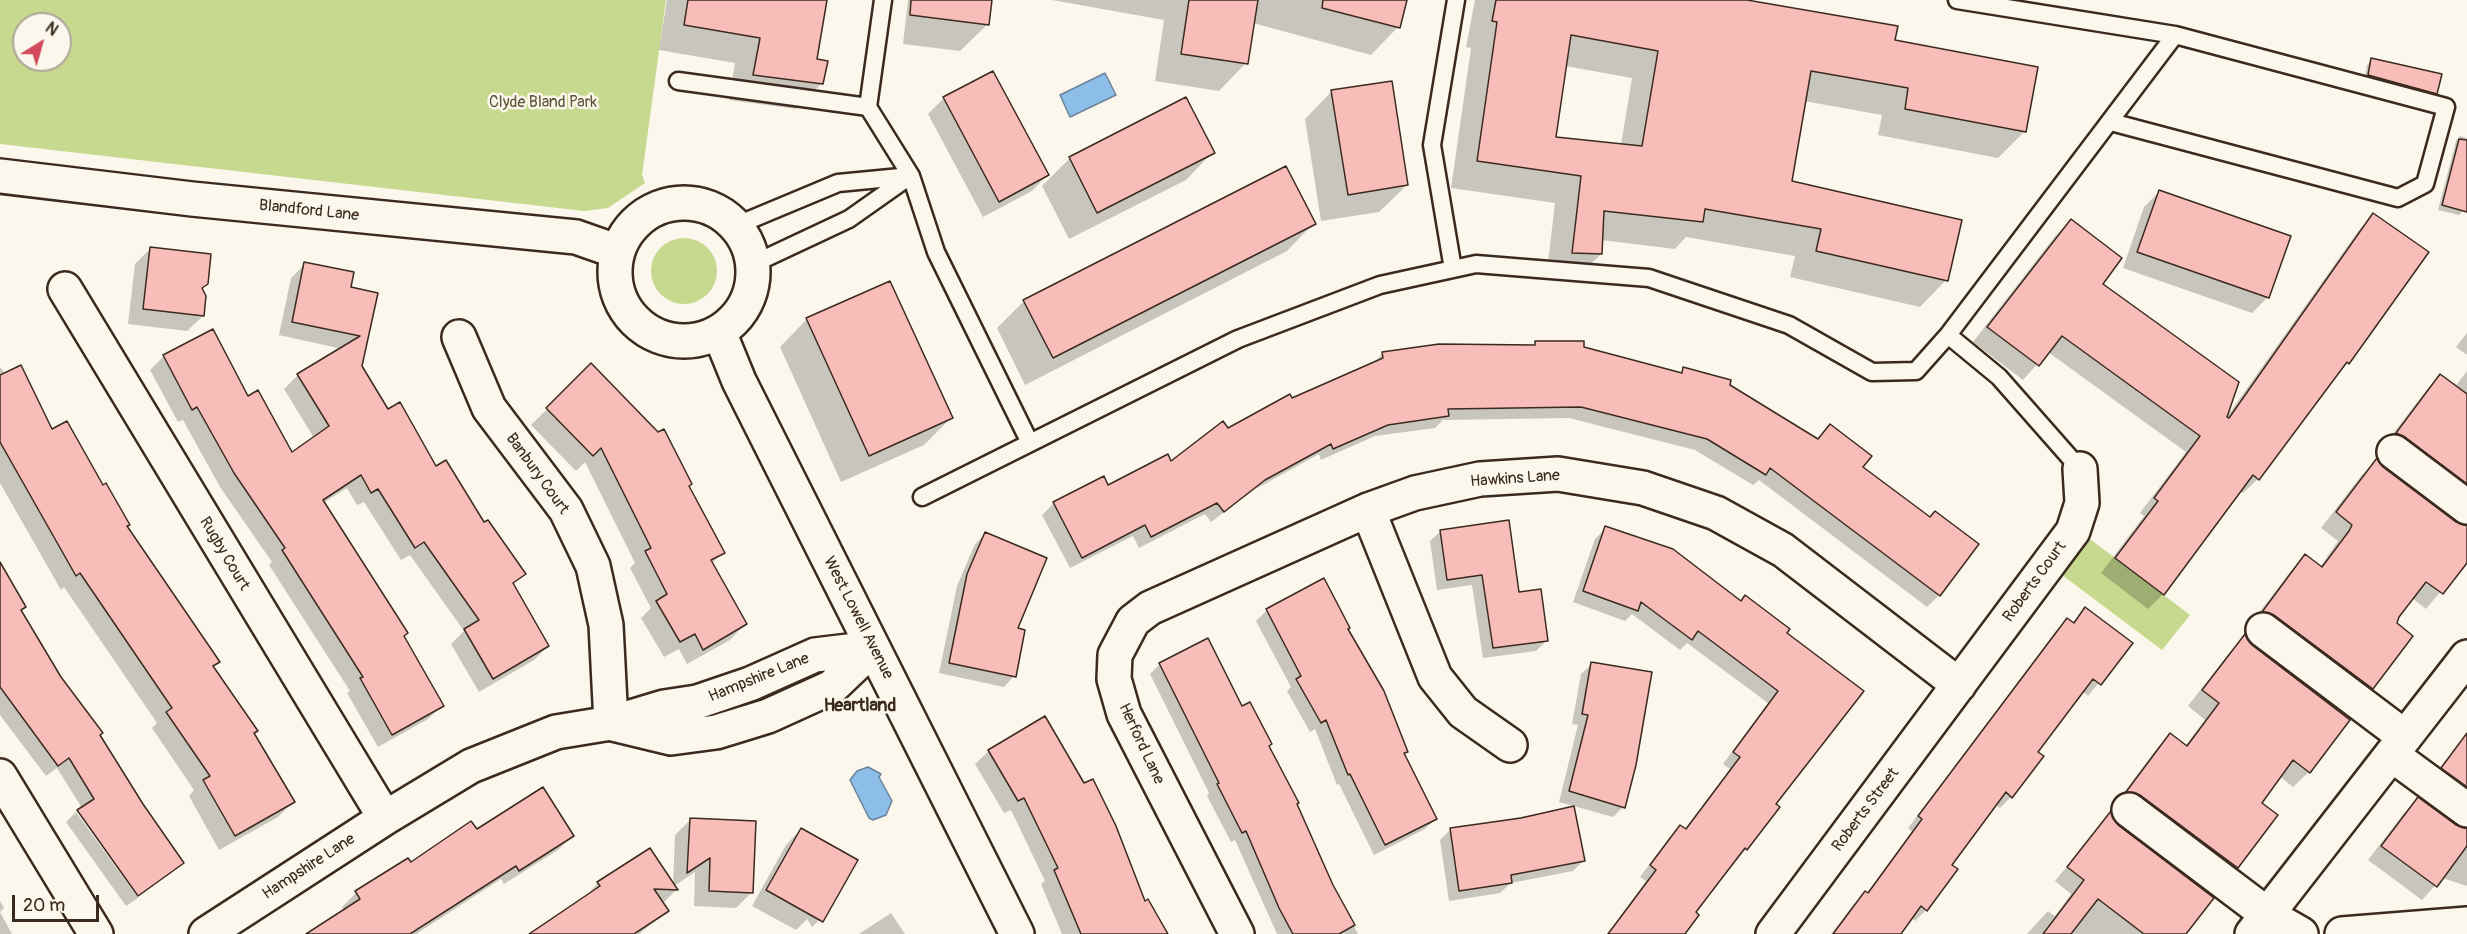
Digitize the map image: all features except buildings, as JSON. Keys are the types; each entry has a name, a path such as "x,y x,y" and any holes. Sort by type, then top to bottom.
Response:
{"street":[{"name":"Blandford Lane","path":"0,176 192,199 576,237 616,251"},
{"path":"674,203 705,206 735,226 749,248 753,280 742,311 719,332 705,339 672,341 642,328 623,306 614,276 616,251 644,215 674,203"},
{"name":"Rugby Court","path":"65,289 385,818"},
{"name":"West Lowell Avenue","path":"719,332 739,381 1017,934"},
{"name":"Banbury Court","path":"459,337 489,408 566,510 593,566 606,624 611,723"},
{"path":"2394,452 2467,507"},
{"name":"Roberts Court","path":"1959,685 2073,531 2082,503 2080,469"},
{"name":"Hawkins Lane","path":"1368,510 1415,493 1480,479 1558,474 1643,488 1716,513 1783,550 1959,685"},
{"path":"1368,510 1435,677 1463,712 1510,745"},
{"name":"Herford Lane","path":"1237,934 1124,714 1114,679 1115,655 1133,621 1150,608 1368,510"},
{"path":"2263,630 2398,746 2467,810"},
{"name":"Hampshire Lane","path":"206,934 385,818 471,766 556,732 611,723 664,707 707,699 750,684 814,655 873,648"},
{"path":"2260,924 2467,657"},
{"name":"Roberts Street","path":"1773,934 1959,685"},
{"path":"0,776 96,934"},
{"path":"2129,810 2260,924 2301,934"},
{"path":"2342,934 2467,924"}],"lane":[{"path":"883,0 868,107 911,176 936,252 1030,443"},
{"path":"1453,269 1432,145 1456,0"},
{"path":"1957,0 2175,35 2446,107 2425,184 2398,198 2111,122"},
{"path":"922,497 1238,339 1380,285 1476,264 1648,278 1789,325 1872,372 1916,371 1948,335 2175,35"},
{"path":"678,81 868,107"},
{"path":"735,226 838,183 911,176"},
{"path":"751,265 849,219 911,176"},
{"path":"1948,335 1999,377 2080,469"}],"green space":[{"name":"Clyde Bland Park","path":"0,0 666,0 642,175 645,183 608,208 584,211 0,144"},
{"path":"684,238 697,241 707,248 714,258 717,271 714,284 707,294 697,301 684,304 671,301 661,294 654,284 651,271 654,258 661,248 671,241"},
{"path":"2090,539 2190,615 2162,650 2062,575"}],"water":[{"path":"1105,73 1116,95 1070,117 1060,95"},
{"path":"868,767 881,774 879,777 892,801 886,815 873,820 869,818 850,780 857,771"}],"district":[{"name":"Heartland","path":"860,706"}]}
